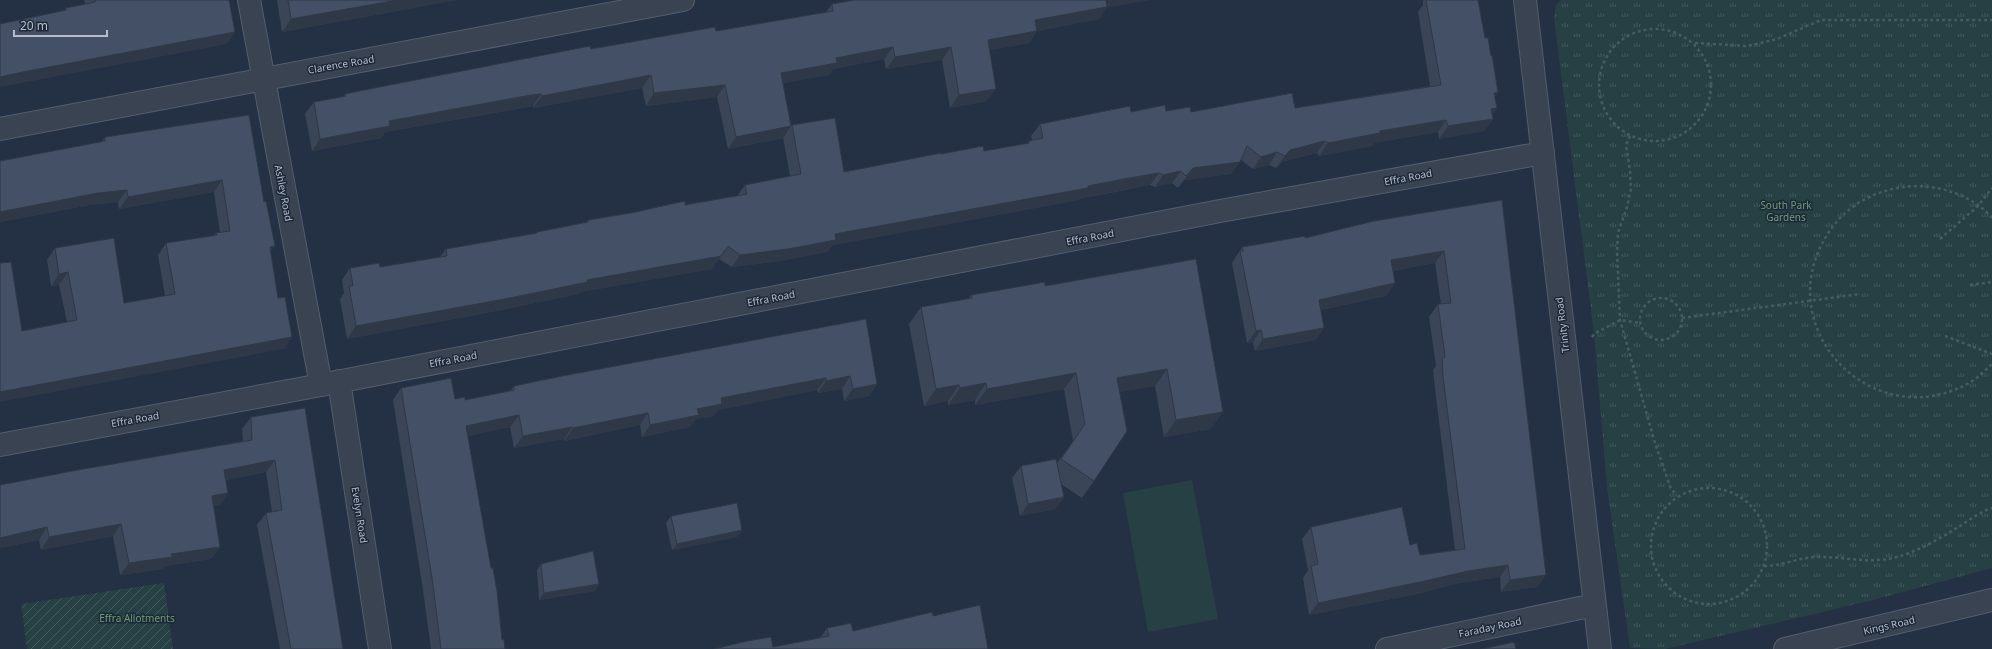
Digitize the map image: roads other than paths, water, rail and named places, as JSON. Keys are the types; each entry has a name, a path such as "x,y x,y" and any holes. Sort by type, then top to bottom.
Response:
{"street":[{"name":"Ashley Road","path":"248,0 263,78 330,383"},
{"name":"Clarence Road","path":"0,129 263,78 683,0"},
{"name":"Trinity Road","path":"1525,0 1600,649"},
{"name":"Effra Road","path":"0,445 330,383 899,272 1004,254 1220,211 1543,153"},
{"name":"Evelyn Road","path":"330,383 380,649"},
{"name":"Kings Road","path":"1785,649 1992,600"},
{"name":"Faraday Road","path":"1387,649 1594,605"}],"park label":[{"name":"South Park Gardens","path":"1786,210"},
{"name":"Effra Allotments","path":"137,618"}]}
